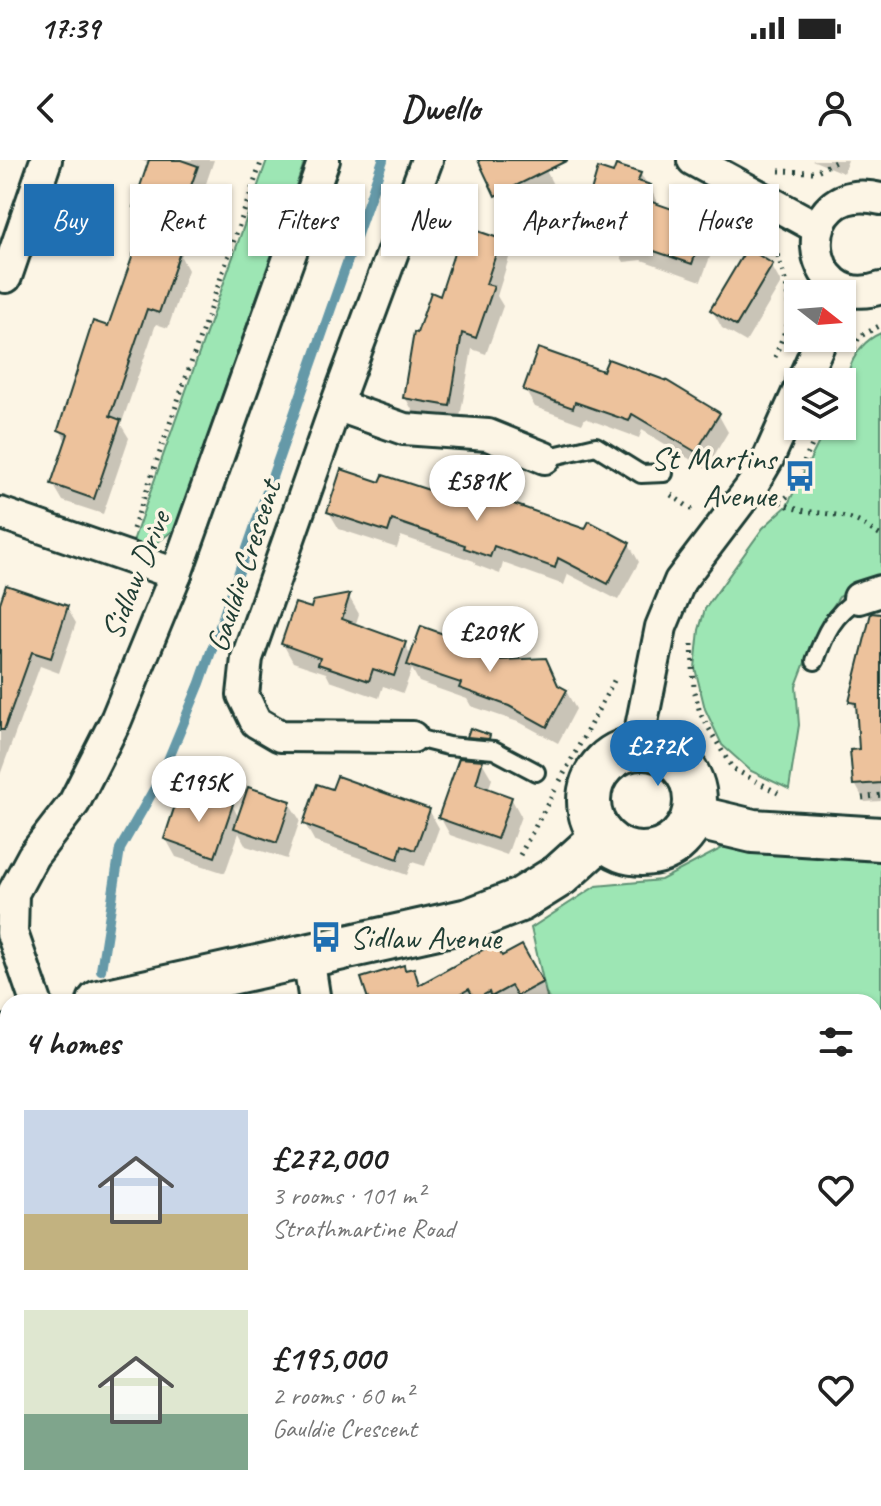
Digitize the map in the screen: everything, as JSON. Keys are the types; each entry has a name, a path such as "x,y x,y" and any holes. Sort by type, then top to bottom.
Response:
{"street":[{"path":"6,277 46,160"},
{"name":"Sidlaw Drive","path":"33,994 12,933 13,893 33,856 74,803 116,720 176,574 324,160"},
{"name":"Gauldie Crescent","path":"412,737 280,736 256,722 243,695 247,658 427,160"},
{"path":"693,160 737,184"},
{"path":"832,280 816,256 818,228 825,214 837,203 851,197 881,199"},
{"path":"779,207 818,228"},
{"path":"856,292 881,288"},
{"path":"336,405 404,429 488,435 545,458"},
{"path":"637,747 661,627 680,581 752,486 784,423"},
{"path":"0,513 176,574"},
{"path":"637,747 655,749 671,756 684,767 693,783 696,800 694,817 685,834 671,847 653,854 634,854 616,848 602,837 592,822 589,806 590,789 596,773 621,752 637,747"},
{"path":"694,817 753,831 881,839"},
{"path":"135,994 469,920 520,900 560,875 602,837"},
{"path":"308,956 314,994"}],"lane":[{"path":"545,458 596,446 641,474 664,473"},
{"path":"815,661 825,634 843,609 870,595"},
{"name":"Gauldie Crescent","path":"412,737 448,746 494,750 536,772"}],"path":[{"path":"123,555 262,160"},
{"path":"758,184 767,173 781,170 815,172 839,160"},
{"path":"775,359 790,318 786,283 778,256"},
{"path":"849,360 859,337 881,325"},
{"path":"770,512 789,495 814,440"},
{"path":"752,486 798,512 855,520 881,536"},
{"path":"684,521 701,498"},
{"path":"691,633 694,689 700,713 732,768 784,796"},
{"path":"519,856 594,722 616,679 619,666"},
{"path":"851,799 881,795"}],"green space":[{"path":"267,160 305,160 297,184 259,184"},
{"path":"248,214 248,256 271,256 175,529 154,545 131,547"},
{"path":"881,333 881,577 839,597 817,631 796,686 799,725 789,789 751,771 722,745 705,709 695,668 699,630 705,609 763,528 787,506 820,440 856,440 856,368 850,368 869,340"},
{"path":"726,846 881,847 881,994 546,994 531,928 596,886 661,880"}],"building":[{"path":"149,160 181,160 198,166 192,184 141,184"},
{"path":"478,160 568,160 519,184 494,184 494,194"},
{"path":"616,165 641,173 638,181 648,184 593,184 598,168 613,173"},
{"path":"653,202 669,208 669,256 695,256 692,264 653,251"},
{"path":"478,231 494,237 495,256 486,284 494,286 476,338 462,333 450,406 403,398 414,332 417,333 431,292 440,296 453,256 478,256"},
{"path":"133,256 179,256 159,313 147,309 110,416 121,420 94,499 51,484 68,434 58,430 93,321 108,326"},
{"path":"742,256 760,256 773,264 736,326 710,310"},
{"path":"538,348 603,371 608,359 667,381 720,413 696,452 632,414 629,421 575,402 573,408 523,390"},
{"path":"341,469 380,482 383,475 435,492 438,481 470,492 471,489 585,529 589,521 630,543 608,584 558,558 555,568 494,546 490,557 392,520 388,532 327,512"},
{"path":"6,585 68,606 51,658 32,652 4,730 0,730 0,603"},
{"path":"350,594 342,619 406,642 394,676 373,669 369,681 318,664 320,658 281,644 295,603 311,608 313,601"},
{"path":"871,613 881,614 881,783 853,785 850,750 859,749 856,703 849,702"},
{"path":"421,626 503,655 501,660 546,658 558,685 567,690 547,727 509,706 459,688 461,683 407,665"},
{"path":"470,728 490,735 489,739 467,737"},
{"path":"459,758 483,760 476,784 512,797 497,839 438,818"},
{"path":"337,776 430,809 415,850 402,845 398,859 303,824 317,784 332,789"},
{"path":"248,787 291,801 277,843 234,828"},
{"path":"205,794 233,804 215,857 164,839 178,796 201,804"},
{"path":"495,943 502,956 522,945 543,982 521,994 516,994 511,986 496,994 472,994 469,989 460,994 366,994 361,978 404,965 405,970 414,968 419,985"}],"waterway":[{"path":"101,970 120,849 161,777 200,683 383,160"}],"place":[{"name":"St Martins Avenue","path":"800,476"},
{"name":"Sidlaw Avenue","path":"326,937"}]}
